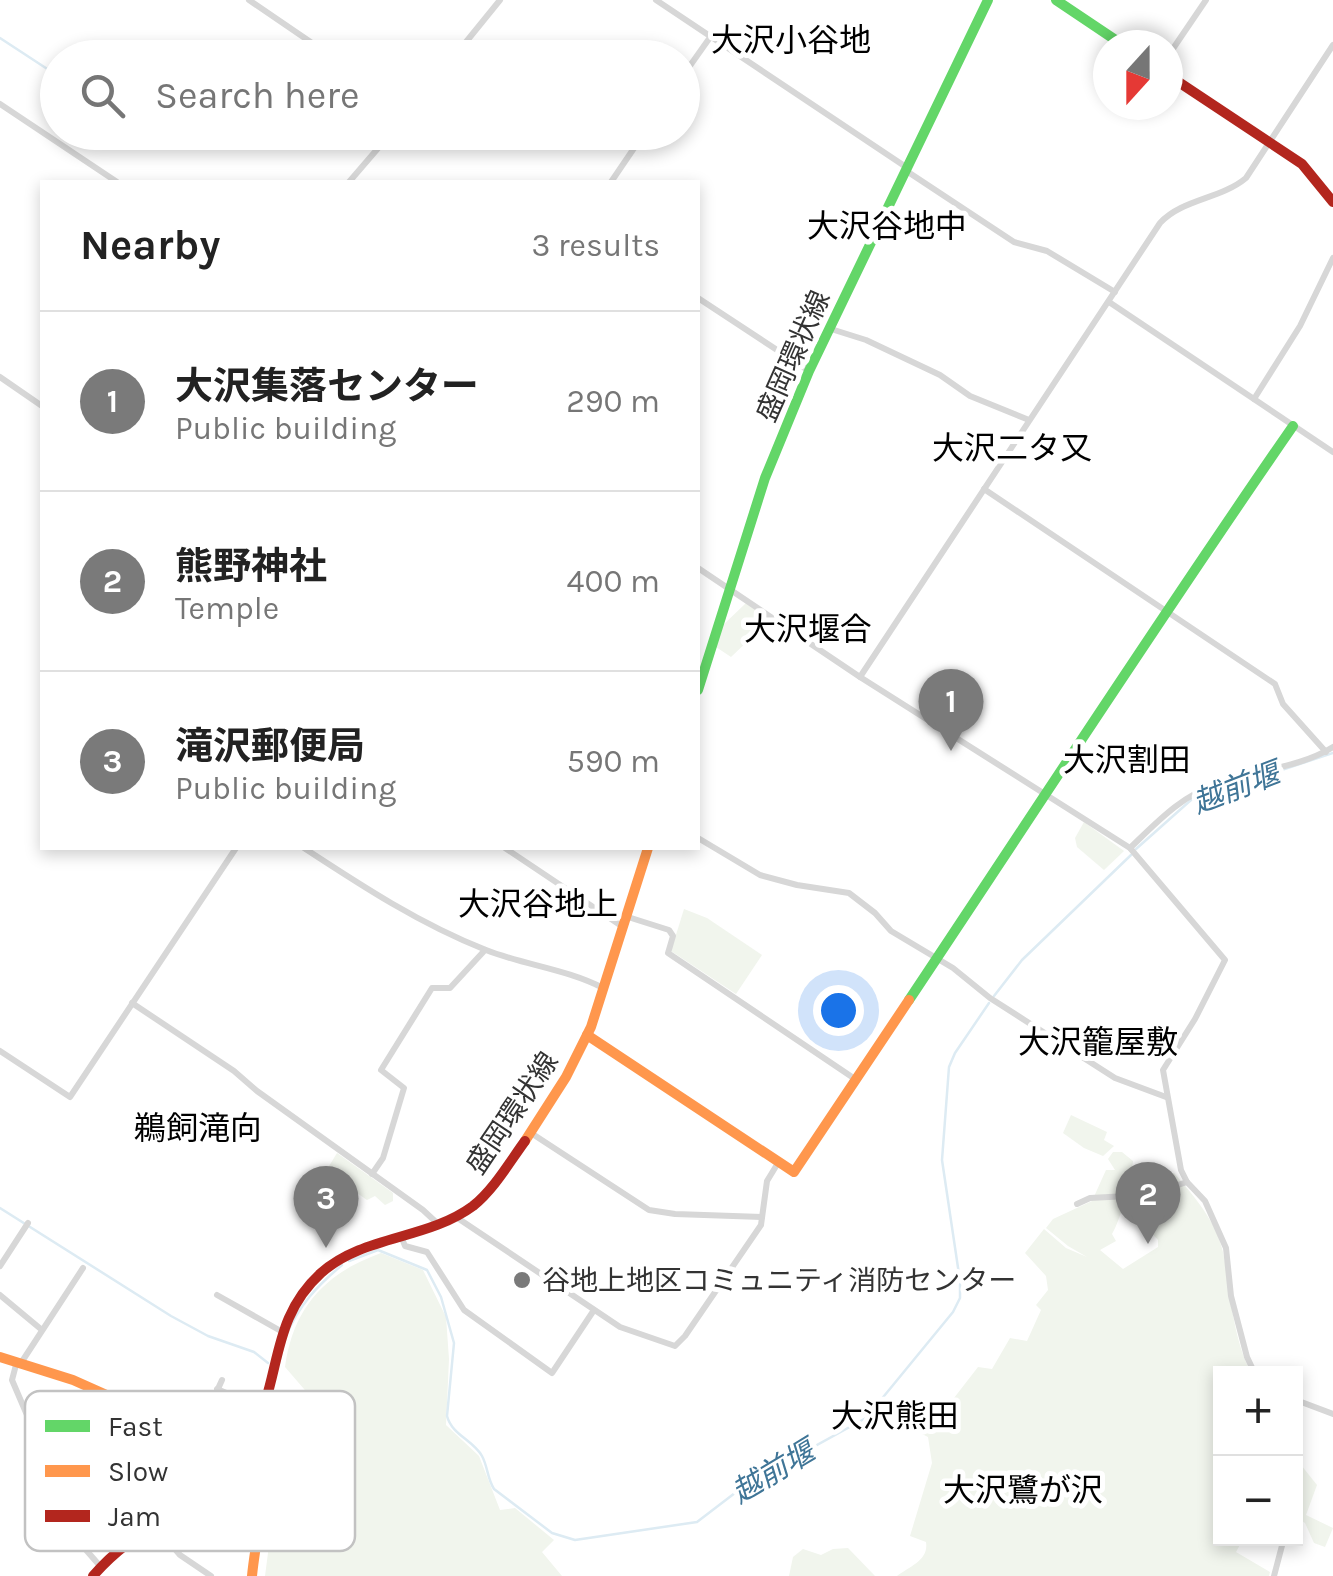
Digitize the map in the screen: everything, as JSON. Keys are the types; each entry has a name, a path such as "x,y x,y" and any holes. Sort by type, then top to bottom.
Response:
{"main road":[{"name":"盛岡環状線","path":"700,683 765,478 809,371 988,0"},
{"path":"1056,0 1101,30"},
{"path":"1183,84 1302,164 1333,202"},
{"path":"587,1035 794,1172 1165,610 1293,426"},
{"name":"盛岡環状線","path":"267,1391 280,1330 292,1305 327,1266 368,1244 470,1208 488,1191 530,1132 560,1087 587,1035 647,850"},
{"path":"0,1357 98,1391"},
{"name":"盛岡環状線","path":"97,1571 119,1551"},
{"path":"252,1576 255,1551"}],"street":[{"path":"248,0 307,40"},
{"path":"468,40 500,0"},
{"path":"656,0 1014,242 1047,251 1115,292"},
{"path":"1183,34 1206,0"},
{"path":"700,51 710,36"},
{"path":"860,677 1166,217 1237,186 1271,142 1333,44"},
{"path":"0,104 40,131"},
{"path":"69,150 114,180"},
{"path":"351,180 377,150"},
{"path":"613,180 633,150"},
{"path":"1254,399 1300,326 1333,258"},
{"path":"700,299 809,371"},
{"path":"1109,302 1333,452"},
{"path":"828,328 866,340 940,375 970,396 1029,420"},
{"path":"0,377 40,405"},
{"path":"984,489 1275,684 1283,704 1330,749 1192,794 1173,806 1132,851"},
{"path":"700,569 1132,851 1225,960 1195,1020 1163,1070 1181,1170 1205,1201 1226,1248 1231,1296 1251,1366"},
{"path":"700,839 760,875 849,893 892,931 936,957 992,999 1115,1078 1166,1097"},
{"path":"0,1050 70,1097 235,850"},
{"path":"307,850 398,910 485,950 583,978 603,988"},
{"path":"508,850 624,922 668,930 673,936 668,953 855,1079"},
{"path":"372,1174 383,1158 404,1088 381,1070 432,988 450,988 485,950"},
{"path":"132,1003 234,1071 436,1223"},
{"path":"530,1132 649,1210 762,1216"},
{"path":"455,1216 620,1326 675,1346 686,1336 760,1225 767,1181 778,1163"},
{"path":"1077,1204 1090,1198 1147,1195 1187,1182"},
{"path":"0,1266 27,1225"},
{"path":"400,1235 405,1246 427,1252 464,1310 552,1372 594,1310"},
{"path":"25,1410 12,1380 19,1362 64,1302 83,1268"},
{"path":"0,1295 42,1330"},
{"path":"217,1295 280,1330"},
{"path":"218,1390 222,1380"},
{"path":"1303,1403 1333,1414"},
{"path":"1274,1576 1282,1546"},
{"path":"82,1551 97,1571"},
{"path":"177,1551 211,1576"}],"shaded area":[{"path":"746,603 771,619 731,657 716,647 721,627"},
{"path":"1084,822 1124,851 1104,870 1077,847 1075,838"},
{"path":"684,909 707,918 762,955 736,994 671,951"},
{"path":"1071,1115 1107,1132 1104,1140 1114,1146 1103,1156 1063,1133"},
{"path":"1113,1152 1122,1152 1133,1161 1132,1170 1142,1177 1174,1173 1203,1210 1220,1241 1236,1329 1248,1366 1213,1366 1213,1546 1239,1546 1236,1552 1270,1572 1269,1576 897,1576 918,1562 926,1548 926,1542 910,1536 932,1463 928,1437 918,1432 921,1422 947,1407 978,1367 992,1369 1010,1338 1027,1341 1041,1310 1036,1305 1048,1290 1046,1276 1025,1253 1044,1229 1066,1248 1087,1257 1046,1228 1053,1219 1092,1201 1106,1170 1115,1170 1108,1159","holes":["1132,1190 1124,1213 1147,1228 1158,1240 1158,1247 1123,1269 1100,1250 1116,1241 1112,1234"]},
{"path":"337,1153 393,1193 393,1201 385,1205 375,1196 367,1200 326,1171"},
{"path":"381,1253 423,1270 446,1317 446,1425 479,1456 500,1510 515,1508 554,1540 542,1552 562,1576 265,1576 268,1551 355,1551 355,1391 306,1391 285,1367 304,1310 328,1282"},
{"path":"1303,1468 1317,1485 1306,1515 1333,1528 1325,1547 1314,1543 1305,1523"},
{"path":"848,1548 875,1576 789,1576 793,1557 803,1549 821,1555"}],"waterway":[{"path":"0,38 40,64"},
{"name":"越前堰","path":"1136,849 1191,800 1333,753"},
{"name":"越前堰","path":"994,996 1022,960 1131,855"},
{"name":"越前堰","path":"349,1261 378,1250 427,1270 441,1297 454,1343 447,1416 450,1423 482,1456 494,1489 552,1533 575,1540 697,1522 748,1483 866,1418 953,1312 960,1298 960,1281 942,1160 949,1067 989,1003"},
{"name":"越前堰","path":"0,1208 171,1316 208,1336 254,1352 268,1363"},
{"name":"越前堰","path":"286,1336 309,1297 342,1265"},
{"name":"越前堰","path":"279,1363 284,1343"}],"traffic: fast":[{"path":"700,684 765,478 809,371 988,0"},
{"path":"1056,0 1101,30"},
{"path":"909,1000 1293,426"}],"traffic: slow":[{"path":"525,1141 566,1077 591,1027 647,850"},
{"path":"587,1035 794,1172 909,1000"},
{"path":"0,1357 98,1391"},
{"path":"252,1576 255,1551"}],"traffic: jam":[{"path":"1183,85 1302,164 1333,202"},
{"path":"269,1391 292,1311 321,1273 356,1251 436,1225 473,1206 525,1141"},
{"path":"93,1576 118,1551"}],"place":[{"name":"大沢集落センター","path":"951,751"},
{"name":"熊野神社","path":"1148,1244"},
{"name":"滝沢郵便局","path":"326,1248"},
{"name":"谷地上地区コミュニティ消防センター","path":"522,1280"}],"district":[{"name":"大沢小谷地","path":"791,40"},
{"name":"大沢谷地中","path":"887,226"},
{"name":"大沢二タ又","path":"1012,448"},
{"name":"大沢堰合","path":"808,629"},
{"name":"大沢割田","path":"1127,760"},
{"name":"大沢谷地上","path":"538,904"},
{"name":"大沢籠屋敷","path":"1098,1042"},
{"name":"鵜飼滝向","path":"198,1128"},
{"name":"大沢熊田","path":"895,1416"},
{"name":"大沢鷺が沢","path":"1023,1490"}]}
